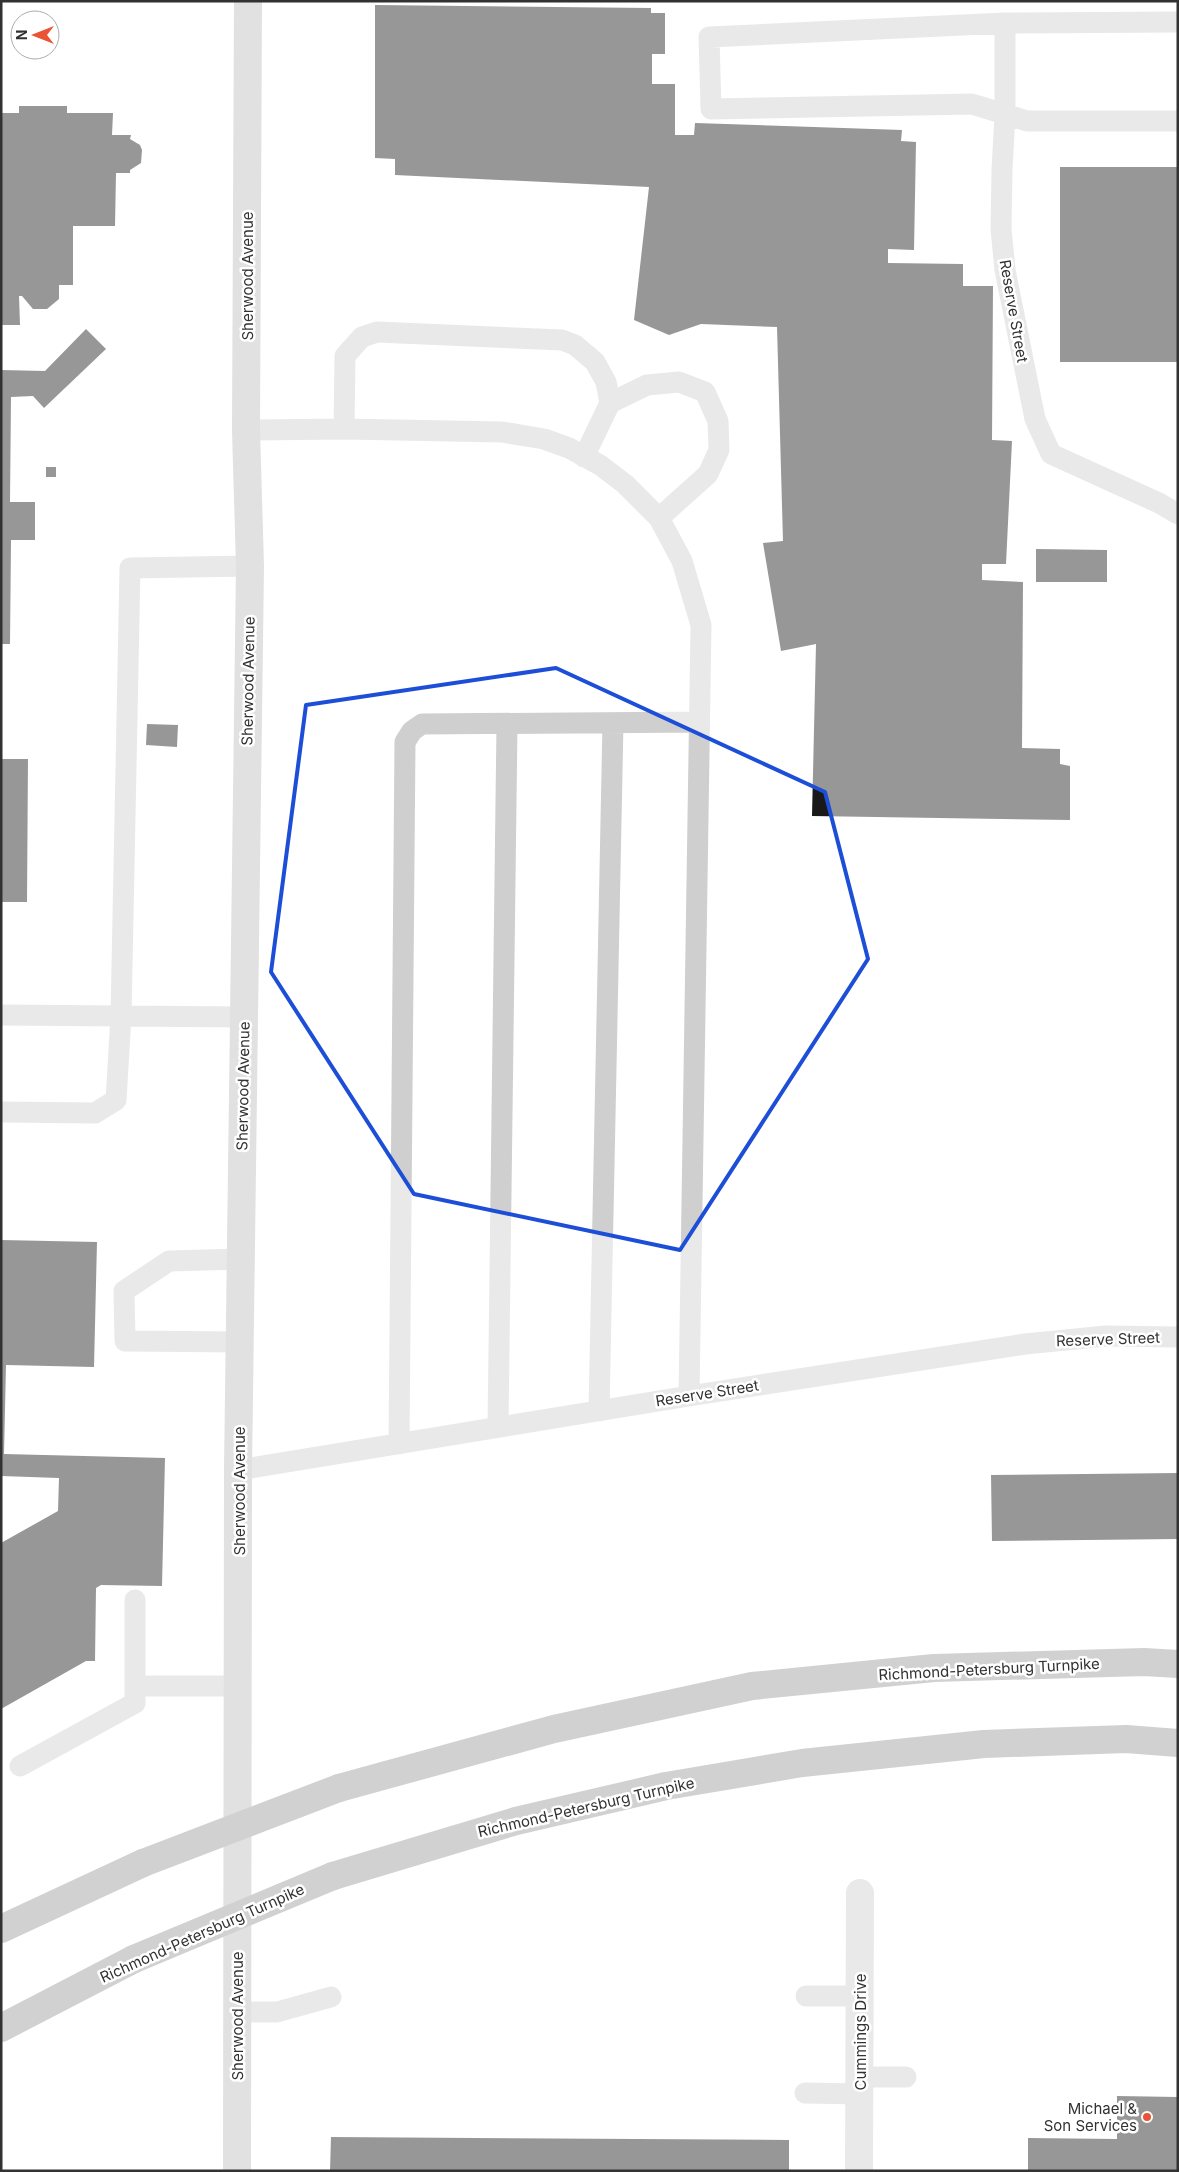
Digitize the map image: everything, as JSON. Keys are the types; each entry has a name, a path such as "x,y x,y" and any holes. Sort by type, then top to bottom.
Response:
{"highway":[{"name":"Richmond-Petersburg Turnpike","path":"1,1929 143,1863 339,1788 554,1729 752,1686 934,1668 1144,1662 1178,1664"},
{"name":"Richmond-Petersburg Turnpike","path":"1,2028 134,1959 333,1876 516,1821 666,1786 802,1763 984,1744 1126,1739 1178,1743"}],"street":[{"name":"Sherwood Avenue","path":"237,2171 238,1470 250,566 246,430 248,1"},
{"name":"Cummings Drive","path":"859,2171 860,1893"}],"lane":[{"path":"1178,22 1004,23 709,37 711,109 972,104 1027,121 1178,121"},
{"name":"Reserve Street","path":"1004,23 1005,114 1001,229 1005,270 1035,419 1051,454 1159,503 1178,514"},
{"path":"344,429 345,356 362,337 377,332 562,340 575,345 595,362 606,382 610,403 584,457"},
{"path":"610,403 647,385 679,382 705,392 718,421 719,450 708,474 659,518"},
{"path":"246,430 344,429 502,432 544,439 569,448 625,484 659,518 682,561 701,625 689,1396"},
{"path":"1,1112 95,1113 116,1100 121,1016 130,568 250,566"},
{"path":"398,1444 405,742 412,731 422,724 699,722"},
{"path":"599,1411 613,723"},
{"path":"498,1427 507,724"},
{"path":"1,1015 244,1017"},
{"path":"240,1342 125,1341 124,1291 169,1261 241,1259"},
{"name":"Reserve Street","path":"238,1470 689,1396 1064,1339 1106,1336 1178,1337"},
{"path":"20,1766 135,1703 135,1600"},
{"path":"135,1686 238,1686"},
{"path":"806,1996 860,1996"},
{"path":"237,2012 277,2012 330,1997"},
{"path":"805,2093 906,2077"}],"highlighted area":[{"path":"556,668 825,792 868,959 680,1250 414,1194 271,972 306,705"}],"building":[{"path":"375,5 651,8 651,13 665,13 665,54 652,54 652,84 675,84 675,135 694,135 695,123 902,130 901,141 916,142 914,250 888,249 888,263 963,264 963,286 993,286 992,440 1012,441 1006,564 982,564 982,580 1023,582 1022,748 1060,749 1060,764 1070,766 1070,820 812,816 816,644 781,651 763,543 783,541 777,327 701,324 669,335 634,320 649,187 395,175 395,159 375,158"},
{"path":"19,106 67,106 67,113 113,113 112,135 131,135 130,139 140,145 142,150 141,163 130,170 130,173 116,173 115,226 73,226 73,285 59,285 59,299 47,309 33,309 22,296 19,296 20,325 1,325 1,113 19,113"},
{"path":"1060,167 1178,167 1178,362 1060,362"},
{"path":"86,329 106,349 44,408 33,396 11,397 10,502 35,502 35,540 11,540 10,644 1,644 1,370 45,371"},
{"path":"46,467 56,467 56,477 46,477"},
{"path":"1036,549 1107,550 1107,582 1036,582"},
{"path":"147,724 178,725 177,747 146,745"},
{"path":"1,759 28,759 27,902 1,902"},
{"path":"1,1240 97,1242 94,1367 6,1365 4,1454 165,1458 162,1586 101,1585 96,1588 95,1661 86,1661 1,1709 1,1543 58,1511 59,1478 1,1476"},
{"path":"1178,1473 1178,1539 992,1541 991,1475"},
{"name":"Michael & Son Services","path":"1117,2096 1178,2097 1178,2171 1028,2171 1028,2138 1117,2139"},
{"path":"331,2137 789,2140 789,2171 330,2171"}],"place":[{"name":"Michael & Son Services","path":"1147,2117"}]}
